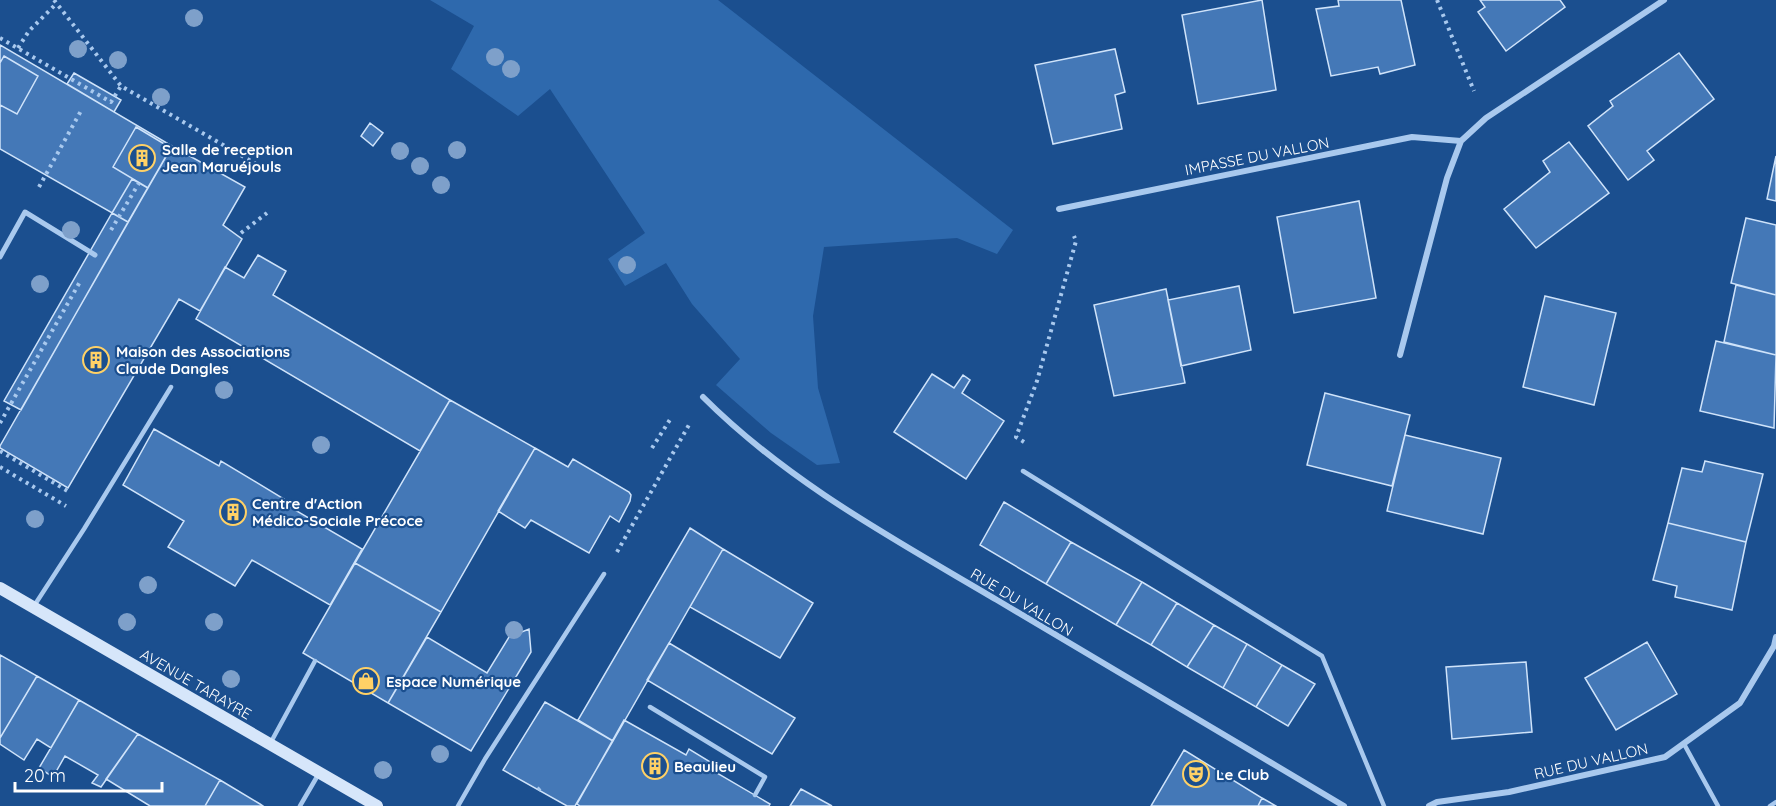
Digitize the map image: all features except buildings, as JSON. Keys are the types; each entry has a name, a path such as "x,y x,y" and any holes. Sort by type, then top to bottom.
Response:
{"main road":[{"name":"AVENUE TARAYRE","path":"0,588 377,806"}],"street":[{"path":"1400,355 1447,178 1461,141 1486,118 1664,0"},
{"name":"IMPASSE DU VALLON","path":"1059,209 1412,137 1461,141"},
{"path":"0,257 25,212 95,255"},
{"name":"RUE DU VALLON","path":"703,397 733,427 768,455 849,513 1344,806"},
{"name":"RUE DU VALLON","path":"1429,806 1437,802 1509,792 1665,757 1740,703 1774,646 1776,637"}],"lane":[{"path":"33,607 171,387"},
{"path":"1023,471 1322,656 1384,806"},
{"path":"458,806 604,574"},
{"path":"269,744 315,661"},
{"path":"650,707 765,777 755,795"},
{"path":"1684,744 1718,806"},
{"path":"300,806 319,773"},
{"path":"1770,806 1776,802"}],"path":[{"path":"1437,0 1486,118"},
{"path":"18,48 29,31 56,1 121,86 256,164"},
{"path":"0,38 111,102 121,86"},
{"path":"46,175 82,109"},
{"path":"0,423 95,255 139,183"},
{"path":"1026,443 1016,437 1037,381 1076,241 1059,209"},
{"path":"241,233 267,213"},
{"path":"652,448 671,418"},
{"path":"619,548 688,424"},
{"path":"0,451 81,499"},
{"path":"0,467 74,511"}],"shaded area":[{"path":"430,0 718,0 1013,230 997,254 957,238 824,247 813,316 818,388 840,463 817,465 771,433 716,385 740,359 692,304 666,263 625,286 608,259 645,233 550,89 518,116 451,69 474,26"}],"place":[{"name":"Salle de reception Jean Maruéjouls","path":"142,158"},
{"name":"Maison des Associations Claude Dangles","path":"96,360"},
{"name":"Centre d'Action Médico-Sociale Précoce","path":"233,512"},
{"name":"Espace Numérique","path":"366,681"},
{"name":"Beaulieu","path":"655,766"},
{"name":"Le Club","path":"1196,774"}]}
